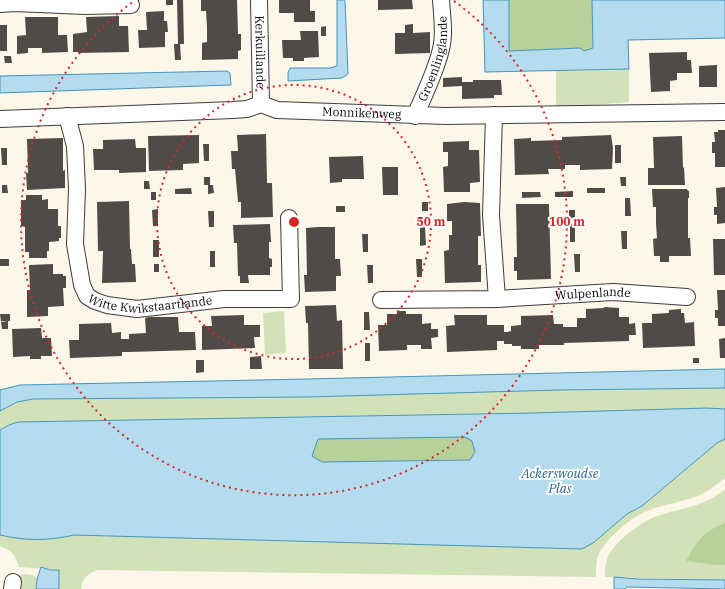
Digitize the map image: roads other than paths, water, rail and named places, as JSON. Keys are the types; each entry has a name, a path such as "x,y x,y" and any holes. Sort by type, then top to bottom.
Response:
{"street":[{"name":"Kerkuillande","path":"259,0 261,104"},
{"name":"Groenlinglande","path":"415,116 442,49 442,0"},
{"path":"0,4 86,3 131,5"},
{"name":"Monnikenweg","path":"261,104 277,110 415,116 725,112"},
{"path":"0,119 233,110 247,109 261,104"},
{"path":"494,115 491,215 498,299"},
{"name":"Witte Kwikstaartlande","path":"67,116 75,146 78,189 75,244 82,285 87,296 96,301 107,305 136,309 224,299 291,299 289,218"},
{"name":"Wulpenlande","path":"381,300 498,299 613,292 687,297"}],"water":[{"path":"337,0 345,1 348,74 342,78 288,81 288,73 290,68 330,68 337,66"},
{"path":"483,0 509,0 509,51 580,48 584,51 593,48 592,0 725,0 725,38 628,40 629,69 485,72"},
{"path":"227,71 230,73 231,85 0,93 0,76"},
{"path":"725,369 725,388 560,390 307,397 33,399 17,402 0,411 0,390 20,385"},
{"name":"Ackerswoudse Plas","path":"707,408 725,409 725,439 717,443 642,506 627,514 593,543 582,549 74,535 37,540 0,535 0,430 18,422 532,413","holes":["465,437 472,441 475,452 470,460 322,462 312,456 318,439"]},
{"path":"41,567 50,570 59,570 59,589 36,589 37,579"},
{"path":"614,577 638,579 725,580 725,589 627,587 625,589 614,589"}]}
